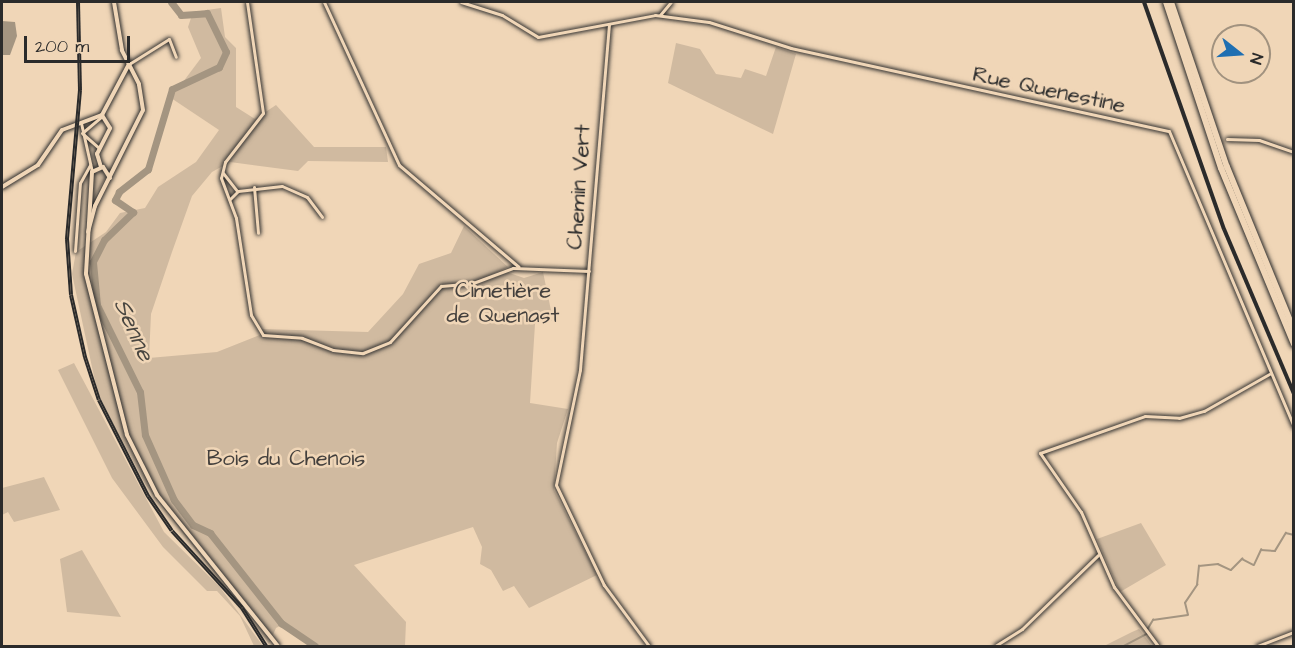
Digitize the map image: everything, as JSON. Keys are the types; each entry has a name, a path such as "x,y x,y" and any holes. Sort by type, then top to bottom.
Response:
{"highway":[{"path":"1166,2 1221,168 1293,344"},
{"path":"1172,2 1227,167 1293,330"}],"street":[{"path":"85,254 97,204 143,110 114,2"},
{"path":"222,171 263,113 248,2"},
{"path":"324,2 399,165 520,268"},
{"name":"Rue Quenestine","path":"461,2 502,15 538,37 660,15 710,22 783,46 1107,122 1168,130 1293,427"},
{"path":"660,15 671,2"},
{"name":"Chemin Vert","path":"609,24 580,370 556,485 604,585 649,646"},
{"path":"82,134 102,115 129,64 169,39 176,57"},
{"path":"2,187 38,165 62,130 102,115"},
{"path":"99,148 110,128 102,115"},
{"path":"81,123 92,172 85,254 92,313 132,447 169,511 237,591 278,646"},
{"path":"82,134 99,148 103,167 110,178"},
{"path":"1227,139 1259,140 1293,152"},
{"path":"92,172 119,161"},
{"path":"75,251 80,183 90,165"},
{"path":"222,171 238,191"},
{"path":"222,171 230,199 251,315 263,335 302,338 345,353 375,351 422,311 436,288 520,268 590,271"},
{"path":"230,199 238,191 254,187 299,192 322,217"},
{"path":"254,187 258,233"},
{"path":"89,197 97,204"},
{"path":"1158,646 1146,635 1098,555 1074,500 1040,455 1042,450 1145,416 1179,418 1204,411 1269,374"},
{"path":"995,646 1022,629 1098,555"},
{"path":"1257,646 1293,632"}],"green space":[{"name":"Bois du Chenois","path":"221,8 225,37 236,48 236,107 255,119 276,105 314,147 386,147 388,162 308,161 298,171 230,162 212,172 192,196 151,314 149,358 217,352 260,335 260,329 368,332 403,294 419,264 451,253 464,226 508,267 468,286 504,271 524,278 543,272 553,320 535,324 530,403 568,409 557,443 554,490 597,575 529,608 514,586 503,591 491,570 480,564 482,547 473,527 354,565 406,622 405,646 320,646 286,623 276,628 269,644 145,484 98,395 72,274 76,252 106,232 120,213 145,208 158,187 196,162 219,130 171,98 201,58 188,27 193,12"},
{"path":"676,43 700,49 716,74 741,78 745,69 766,76 776,47 796,54 773,134 668,83"},
{"path":"104,170 106,177 93,199 94,174"},
{"path":"74,363 164,532 219,586 263,646 254,646 240,616 217,591 207,591 163,547 112,478 58,370"},
{"path":"44,477 60,510 14,522 8,512 2,515 2,488"},
{"path":"1141,523 1166,565 1120,592 1097,539"},
{"path":"82,550 121,617 67,612 60,559"},
{"path":"1139,629 1152,646 1104,646 1132,632"}],"shaded area":[{"path":"2,21 15,22 17,36 10,55 2,55"}],"waterway":[{"name":"Senne","path":"171,2 181,15 207,13 226,52 219,67 172,89 148,169 119,192 115,200 133,212 104,240 93,262 97,305 140,392 145,435 174,500 193,525 210,533 281,623 315,646"},
{"path":"1147,630 1153,620 1188,615 1185,603 1197,585 1199,566 1218,564 1231,570 1242,559 1254,565 1261,550 1275,551 1286,533 1294,535"},
{"path":"1124,646 1147,634"}],"railway":[{"path":"78,2 80,90 67,239 71,295 85,357 99,400 148,496 172,531 242,608 266,646"},
{"path":"1144,2 1224,229 1294,394"}],"park label":[{"name":"Cimetière de Quenast","path":"503,302"}]}
